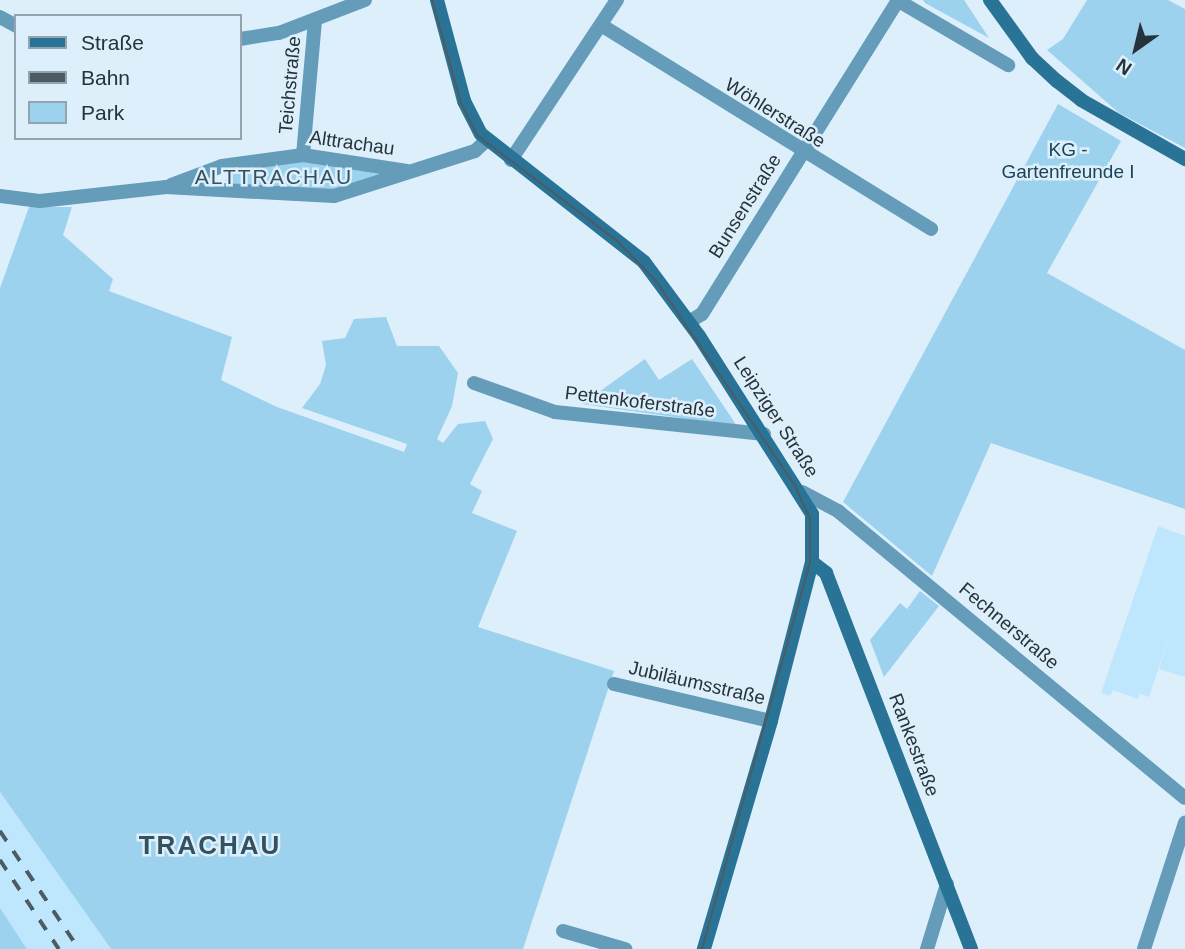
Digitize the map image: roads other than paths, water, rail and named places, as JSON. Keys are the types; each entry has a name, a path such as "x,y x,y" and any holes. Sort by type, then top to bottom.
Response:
{"main road":[{"name":"Leipziger Straße","path":"437,0 464,101 487,140 618,238 644,262 689,322 802,492 815,528 812,562 771,721 704,949"},
{"path":"990,0 1032,58 1065,88 1185,159"},
{"name":"Rankestraße","path":"812,562 826,573 971,949"}],"street":[{"path":"242,39 279,33 365,0"},
{"path":"512,160 617,0"},
{"path":"898,0 1008,65"},
{"name":"Bunsenstraße","path":"689,322 702,313 898,0"},
{"name":"Teichstraße","path":"303,155 315,20"},
{"name":"Wöhlerstraße","path":"601,25 801,152 931,229"},
{"name":"Alttrachau","path":"0,196 40,201 166,187 334,196 475,151 487,140"},
{"name":"Alttrachau","path":"166,187 222,166 303,155 410,172"},
{"name":"Pettenkoferstraße","path":"474,383 555,412 764,434"},
{"name":"Fechnerstraße","path":"802,492 838,511 1185,798"},
{"name":"Jubiläumsstraße","path":"614,684 771,721"},
{"path":"1144,949 1185,823"},
{"path":"927,949 947,884"},
{"path":"563,931 625,949"}],"tram line":[{"path":"432,0 461,103 478,136 616,240 656,281 794,484 810,519 810,562 702,949"}],"railway":[{"path":"0,831 79,949"},
{"path":"0,860 59,949"}],"district":[{"name":"ALTTRACHAU","path":"274,177"},
{"name":"TRACHAU","path":"210,846"}],"park label":[{"name":"KG - Gartenfreunde I","path":"1068,161"}]}
